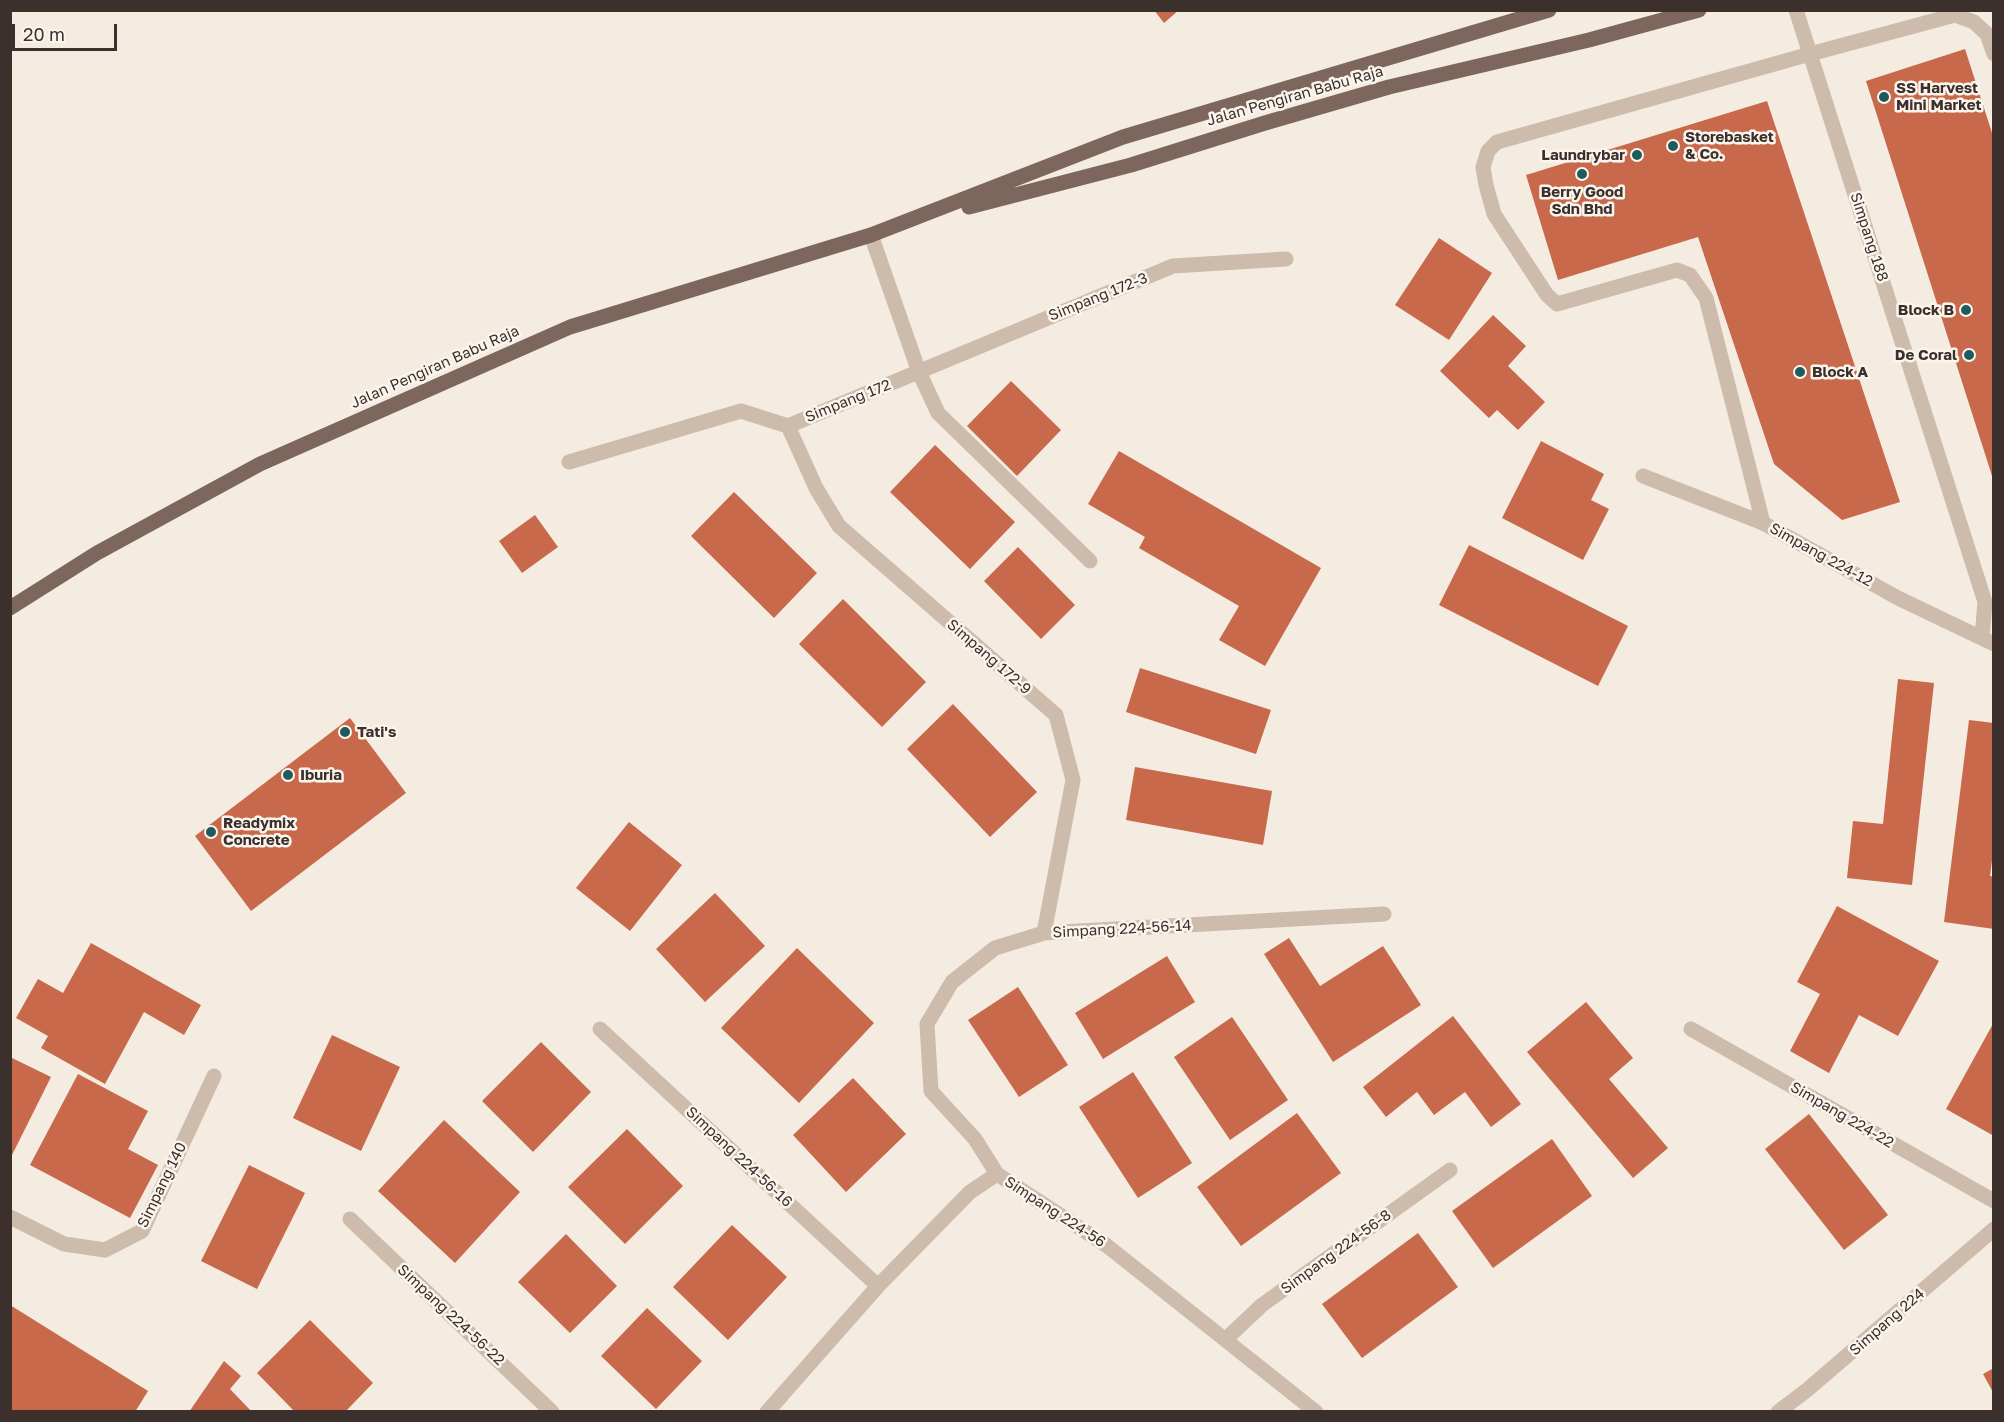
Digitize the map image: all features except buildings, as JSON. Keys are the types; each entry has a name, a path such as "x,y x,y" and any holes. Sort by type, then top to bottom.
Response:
{"main road":[{"name":"Jalan Pengiran Babu Raja","path":"10,608 97,553 260,464 570,327 871,235 1123,137 1549,10"},
{"name":"Jalan Pengiran Babu Raja","path":"902,224 1131,165 1389,87 1589,40 1699,10"}],"street":[{"name":"Simpang 188","path":"1796,10 1985,602 1988,641"},
{"path":"1763,523 1706,298 1690,275 1677,270 1557,304 1547,295 1494,214 1483,167 1488,151 1497,142 1955,15 1974,22 1987,34 1994,54"},
{"path":"871,235 920,372 938,413 1090,561"},
{"name":"Simpang 172-3","path":"920,372 1173,266 1286,259"},
{"name":"Simpang 172","path":"569,462 741,411 788,426 920,372"},
{"name":"Simpang 172-9","path":"788,426 816,488 838,526 1056,715 1073,780 1044,933"},
{"name":"Simpang 224-12","path":"1643,476 1763,523 1898,598 1988,641"},
{"name":"Simpang 224-56-14","path":"997,1174 975,1139 931,1091 927,1024 952,982 995,948 1044,933 1384,914"},
{"name":"Simpang 224-56-16","path":"600,1029 878,1286"},
{"name":"Simpang 224-22","path":"1691,1029 1994,1201"},
{"name":"Simpang 140","path":"10,1217 64,1244 105,1250 142,1231 214,1076"},
{"name":"Simpang 224-56-8","path":"1226,1338 1262,1305 1450,1170"},
{"name":"Simpang 224-56","path":"767,1412 878,1286 970,1192 997,1174 1106,1245 1226,1338 1316,1412"},
{"name":"Simpang 224-56-22","path":"350,1219 552,1412"},
{"name":"Simpang 224","path":"1778,1412 1807,1390 1994,1229"}],"place":[{"name":"SS Harvest Mini Market","path":"1884,97"},
{"name":"Storebasket & Co.","path":"1673,146"},
{"name":"Laundrybar","path":"1637,155"},
{"name":"Berry Good Sdn Bhd","path":"1582,174"},
{"name":"Block B","path":"1966,310"},
{"name":"De Coral","path":"1969,355"},
{"name":"Block A","path":"1800,372"},
{"name":"Tati's","path":"345,732"},
{"name":"Iburia","path":"288,775"},
{"name":"Readymix Concrete","path":"211,832"}]}
